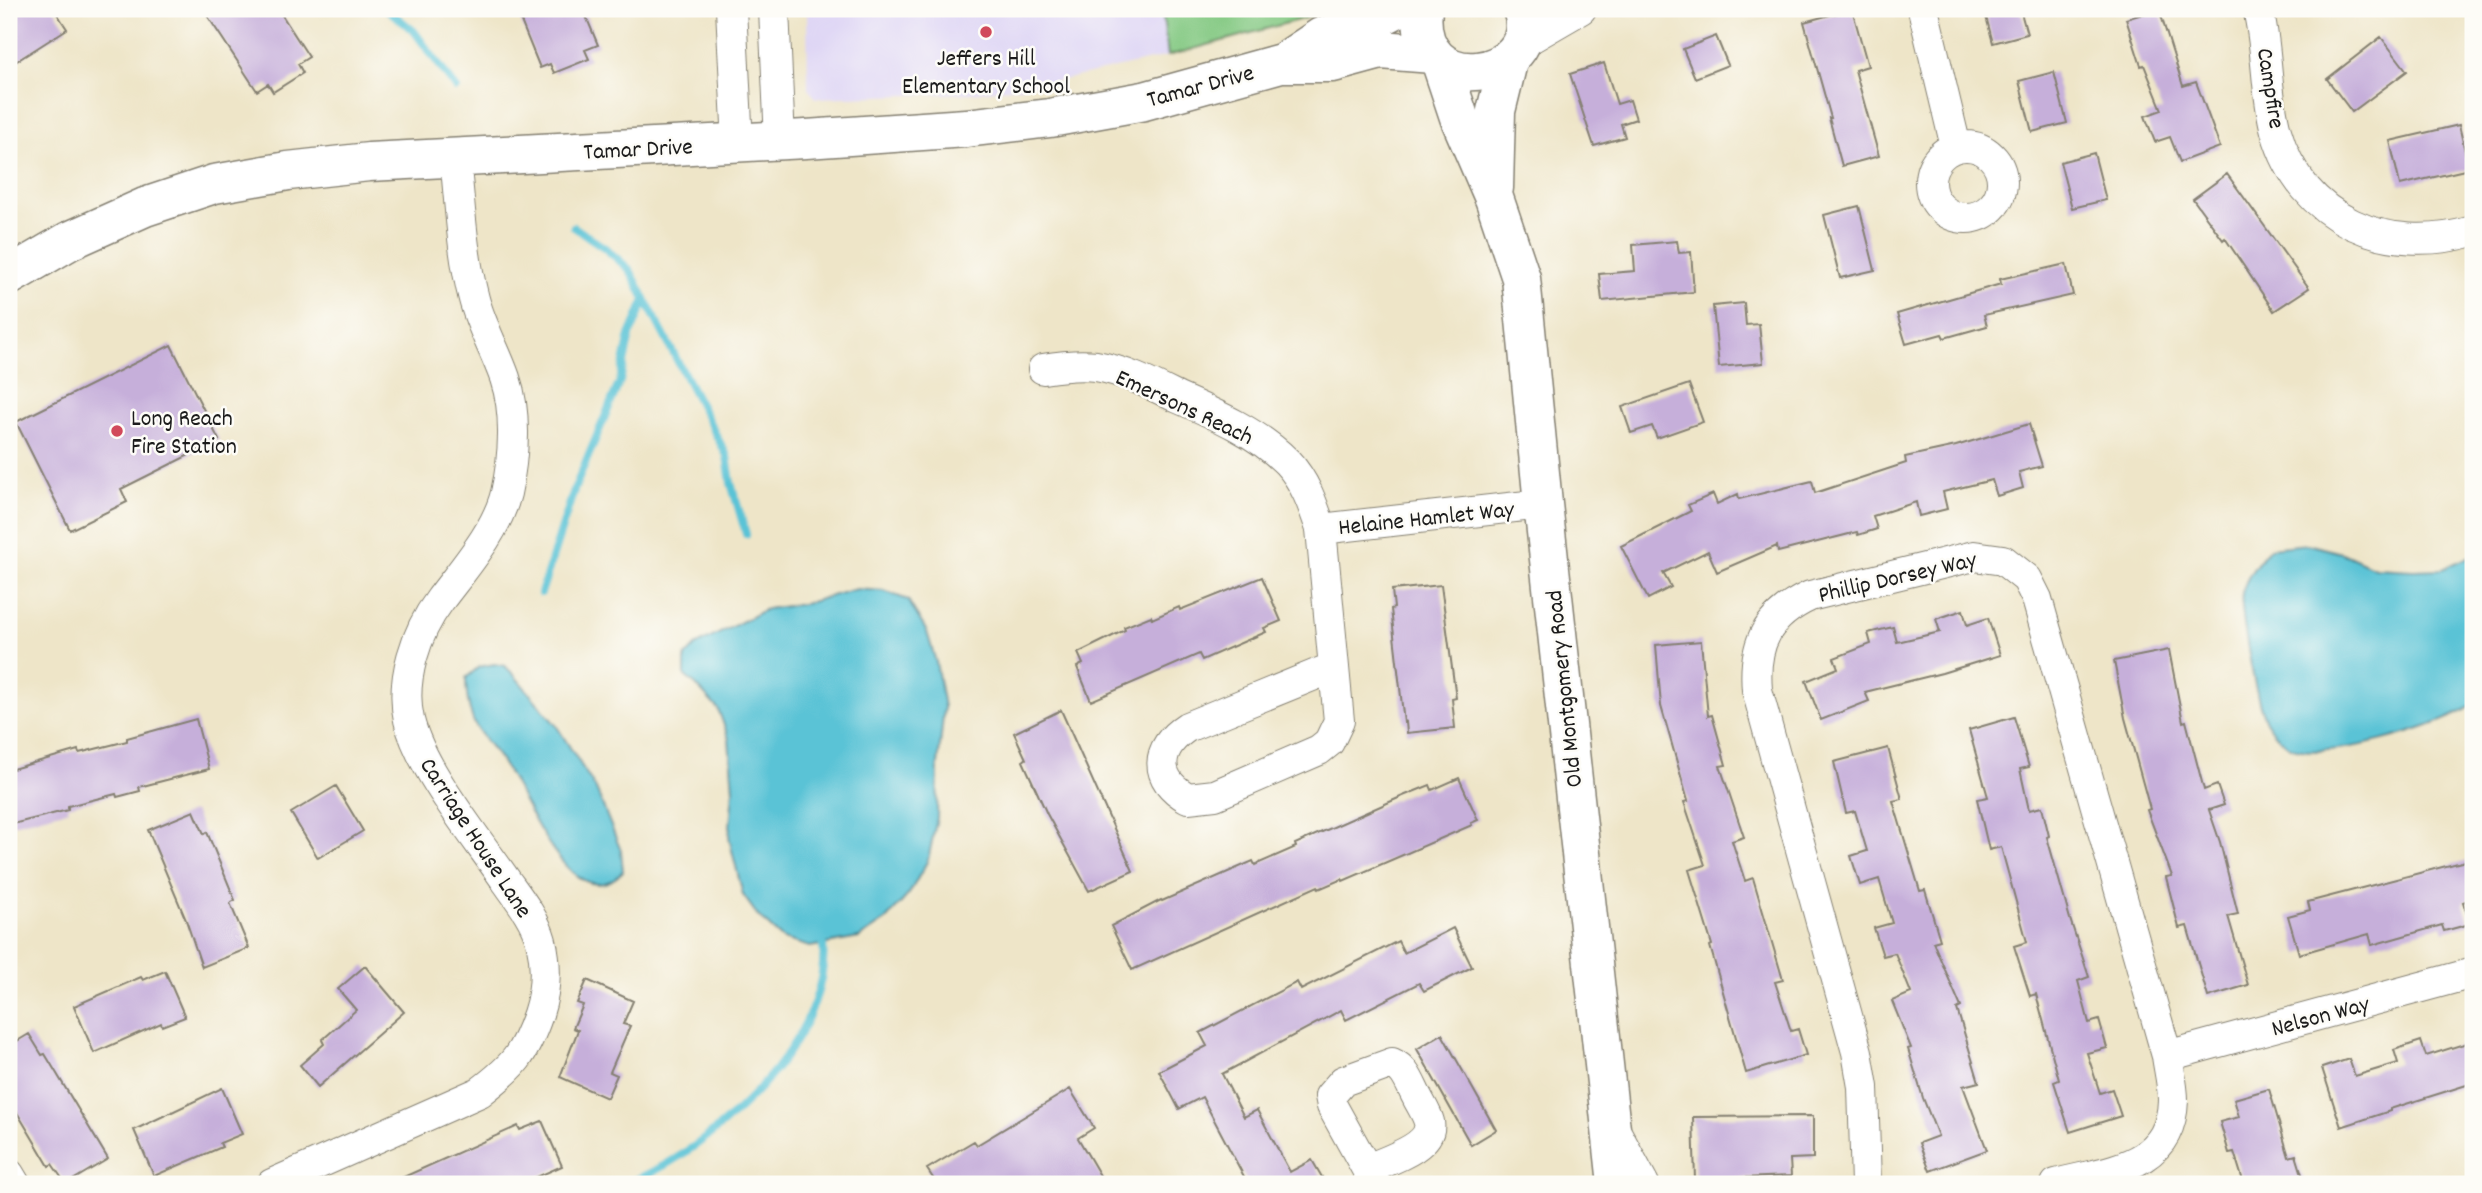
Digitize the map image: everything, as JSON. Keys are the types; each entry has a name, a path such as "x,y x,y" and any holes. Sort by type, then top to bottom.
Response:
{"street":[{"path":"731,9 738,143"},
{"path":"774,9 780,141"},
{"name":"Tamar Drive","path":"1281,63 1321,37 1371,22 1396,9"},
{"name":"Old Montgomery Road","path":"1423,9 1421,25 1426,42 1437,59 1494,198 1521,278 1617,1184"},
{"path":"1517,37 1581,9"},
{"path":"1923,9 1956,147"},
{"name":"Campfire","path":"2258,9 2267,51 2270,98 2277,133 2302,183 2320,204 2362,230 2388,238 2436,238 2473,231"},
{"name":"Tamar Drive","path":"9,276 69,241 132,213 214,184 302,170 369,162 780,141 966,128 1050,118 1144,101 1281,63 1333,63 1381,50 1437,59 1465,72 1481,72 1496,67 1517,37"},
{"name":"Old Montgomery Road","path":"1494,198 1496,111 1517,37"},
{"name":"Carriage House Lane","path":"272,1184 480,1092 502,1075 522,1054 543,998 546,970 540,940 529,914 434,776 409,719 408,689 411,661 416,648 438,602 467,566 490,529 505,495 511,454 512,418 506,381 474,299 455,158"},
{"name":"Emersons Reach","path":"1043,369 1068,364 1097,366 1128,374 1232,422 1287,463 1310,498 1321,528"},
{"name":"Helaine Hamlet Way","path":"1334,667 1187,727 1176,734 1168,744 1162,763 1163,773 1169,784 1188,798 1215,795 1319,750 1329,743 1339,721 1334,667 1321,528 1543,504"},
{"name":"Phillip Dorsey Way","path":"1866,1184 1863,1087 1857,1052 1755,671 1763,636 1788,606 1810,596 1974,556 2003,560 2027,579 2037,599 2167,1056 2173,1097 2171,1119 2165,1137 2151,1153 2133,1163 2056,1184"},
{"name":"Nelson Way","path":"2167,1056 2473,973"},
{"path":"1610,1120 1644,1184"},
{"path":"9,1174 15,1184"}],"shaded area":[{"name":"Jeffers Hill Elementary School","path":"807,9 1162,9 1168,56 1049,83 972,93 816,98 808,89"}],"green space":[{"path":"1162,9 1338,9 1168,56"}],"water":[{"path":"2307,544 2342,553 2375,568 2442,569 2473,555 2473,704 2437,723 2380,741 2350,747 2322,751 2300,750 2279,738 2267,722 2260,705 2245,633 2242,593 2250,575 2270,548"},
{"path":"856,589 884,591 908,600 927,632 936,662 944,707 938,765 937,818 928,860 909,894 886,920 859,938 810,947 783,939 758,916 743,895 729,838 733,790 729,739 718,709 685,676 685,657 695,646 766,609 803,604"},
{"path":"494,664 505,666 556,725 596,789 621,851 623,871 611,881 598,884 585,881 562,862 503,764 476,726 471,715 466,678 479,667"}],"building":[{"path":"9,9 54,9 67,29 9,66"},
{"path":"203,9 278,9 309,57 298,64 303,73 273,92 268,84 257,91"},
{"path":"516,9 583,9 598,45 585,50 589,59 554,73 550,64 540,68"},
{"path":"1852,9 1868,66 1855,70 1879,156 1842,166 1804,22"},
{"path":"1984,9 2020,9 2027,34 1993,43"},
{"path":"2159,9 2183,86 2196,82 2220,147 2180,162 2170,137 2155,142 2145,116 2162,110 2144,65 2141,66 2126,19"},
{"path":"1716,36 1728,65 1695,78 1683,49"},
{"path":"2381,37 2407,71 2352,112 2327,79"},
{"path":"1604,63 1617,104 1630,100 1636,119 1621,124 1625,137 1594,146 1570,74"},
{"path":"2054,72 2067,123 2032,132 2019,81"},
{"path":"2459,125 2469,169 2400,185 2390,141"},
{"path":"2094,153 2106,200 2072,208 2060,162"},
{"path":"2227,174 2309,288 2274,311 2225,238 2223,240 2193,199"},
{"path":"1859,206 1875,270 1840,278 1824,215"},
{"path":"1677,241 1679,253 1691,252 1694,292 1602,301 1599,274 1635,271 1633,245"},
{"path":"2066,264 2073,295 1984,315 1987,326 1944,338 1942,334 1906,344 1897,314 2001,284 2000,279"},
{"path":"1744,303 1746,325 1759,324 1763,363 1719,367 1713,306"},
{"name":"Long Reach Fire Station","path":"171,345 219,440 121,489 127,502 70,530 16,422"},
{"path":"1689,384 1703,422 1657,438 1652,426 1631,433 1622,407"},
{"path":"2029,424 2042,466 2019,472 2023,488 1997,496 1992,480 1943,492 1947,509 1919,516 1916,502 1873,516 1877,529 1778,552 1777,546 1717,572 1708,551 1663,573 1671,587 1648,599 1621,546 1691,511 1688,505 1713,494 1717,504 1738,494 1739,499 1812,481 1815,493 1906,463 1905,457 1956,446"},
{"path":"1262,577 1281,621 1264,628 1266,632 1202,660 1199,654 1091,701 1077,667 1083,664 1078,653 1125,630 1124,627 1179,607 1180,610"},
{"path":"1441,585 1456,698 1452,699 1455,728 1407,733 1391,609 1394,608 1392,590"},
{"path":"1963,610 1967,625 1988,618 2000,655 1865,692 1869,701 1821,720 1806,681 1838,668 1834,658 1871,644 1868,633 1893,627 1897,642 1940,632 1936,619"},
{"path":"1701,641 1708,716 1712,715 1726,765 1720,766 1744,837 1732,841 1745,881 1753,878 1783,980 1775,982 1791,1031 1798,1029 1806,1055 1746,1073 1689,870 1705,865 1684,802 1688,801 1661,706 1656,645"},
{"path":"2169,650 2183,722 2186,721 2204,790 2217,785 2224,805 2209,810 2238,914 2228,916 2248,985 2208,997 2187,926 2179,928 2166,877 2172,876 2147,810 2150,809 2125,718 2114,661"},
{"path":"1061,710 1133,871 1089,891 1047,814 1023,761 1026,759 1014,733"},
{"path":"2014,717 2029,767 2020,769 2029,810 2042,807 2049,836 2047,837 2089,977 2078,981 2089,1023 2099,1020 2107,1048 2087,1053 2100,1093 2112,1089 2121,1116 2070,1132 2054,1082 2059,1080 2036,994 2030,996 2014,946 2027,942 2001,847 1989,850 1977,799 1988,797 1969,730"},
{"path":"196,719 209,769 139,787 140,791 68,806 68,810 9,825 9,770 78,750 79,753 127,741 127,738"},
{"path":"1888,748 1902,799 1893,801 1920,891 1925,890 1940,940 1933,942 1961,1007 1957,1009 1979,1082 1963,1086 1987,1150 1930,1171 1919,1143 1938,1136 1923,1098 1908,1049 1911,1048 1892,1001 1911,993 1895,953 1883,956 1874,928 1892,923 1879,879 1860,885 1851,856 1867,851 1855,811 1846,813 1834,762"},
{"path":"1459,778 1478,820 1471,823 1472,825 1343,881 1342,879 1319,889 1318,886 1132,970 1111,926 1161,900 1253,861 1255,865 1296,847 1295,844 1403,796 1430,785 1432,790"},
{"path":"336,786 363,831 318,858 291,813"},
{"path":"194,811 204,834 207,832 235,900 230,903 249,948 202,967 186,920 148,830"},
{"path":"2473,859 2473,899 2463,902 2470,924 2444,931 2442,925 2372,945 2369,934 2299,954 2288,916 2310,910 2308,902"},
{"path":"1453,928 1472,967 1424,991 1419,983 1346,1020 1341,1010 1222,1074 1244,1117 1257,1110 1290,1172 1312,1160 1326,1184 1248,1184 1202,1097 1179,1109 1159,1071 1207,1046 1200,1033 1297,982 1301,990 1398,941 1404,953"},
{"path":"365,966 404,1012 318,1087 300,1065 324,1044 322,1040 356,1010 338,989"},
{"path":"165,971 185,1017 162,1026 161,1023 94,1053 74,1006 141,977 143,980"},
{"path":"587,980 633,1001 623,1024 630,1026 610,1072 617,1075 607,1098 560,1077 578,1030 573,1028 583,1005 577,1003"},
{"path":"29,1034 42,1055 45,1054 108,1159 66,1184 52,1164 49,1166 9,1099 9,1046"},
{"path":"1442,1034 1496,1130 1471,1145 1417,1049"},
{"path":"2421,1041 2426,1056 2473,1041 2473,1083 2341,1127 2322,1068 2349,1059 2355,1076 2398,1063 2394,1050"},
{"path":"222,1088 242,1134 220,1143 222,1147 154,1176 134,1130"},
{"path":"1070,1089 1094,1128 1078,1138 1105,1184 937,1184 927,1169 974,1141 977,1145"},
{"path":"2269,1089 2289,1157 2296,1155 2305,1184 2244,1184 2234,1152 2229,1153 2220,1122 2239,1117 2234,1099"},
{"path":"1813,1116 1813,1158 1790,1159 1791,1176 1695,1180 1693,1117"},
{"path":"542,1121 562,1166 521,1184 388,1184 518,1126 520,1130"}],"waterway":[{"path":"387,9 414,31 456,88"},
{"path":"574,227 605,248 630,270 727,456 731,483 746,534"},
{"path":"541,593 574,490 620,381 630,335 645,300"},
{"path":"627,1184 660,1168 722,1125 776,1069 798,1037 814,1004 823,969 822,935"}],"place":[{"name":"Jeffers Hill Elementary School","path":"986,32"},
{"name":"Long Reach Fire Station","path":"117,431"}]}
